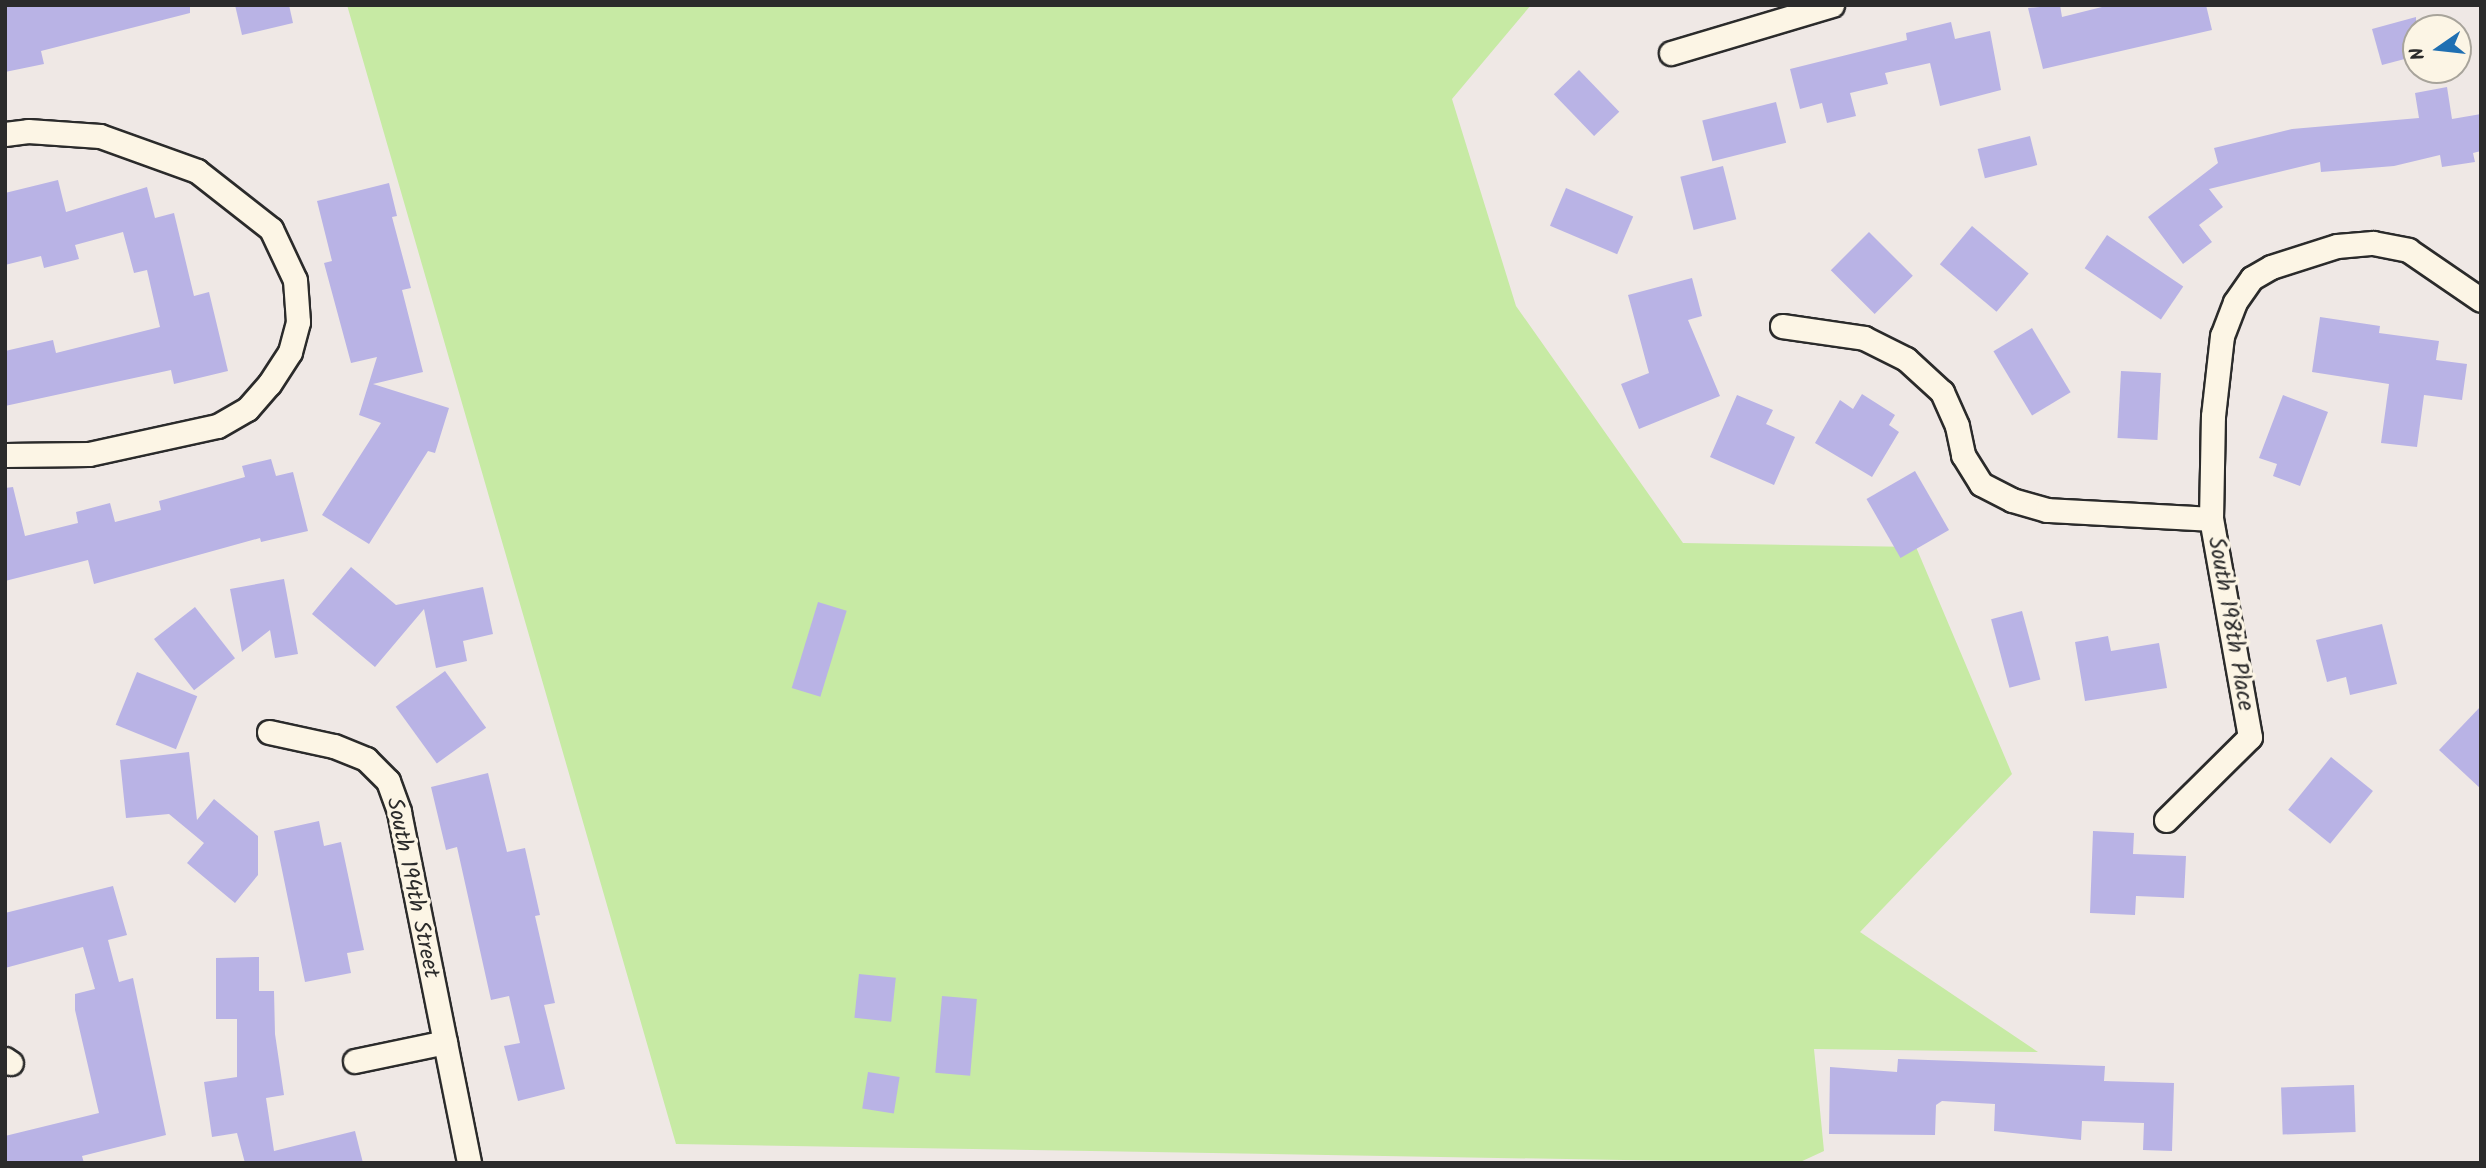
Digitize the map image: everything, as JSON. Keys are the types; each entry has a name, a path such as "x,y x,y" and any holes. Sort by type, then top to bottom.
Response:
{"street":[{"path":"1671,53 1832,5"},
{"path":"5,134 28,131 100,136 197,171 271,229 295,280 298,322 290,352 247,409 217,426 89,454 5,455"},
{"path":"1782,326 1864,338 1906,359 1942,392 1957,426 1963,455 1981,484 2012,500 2047,510 2211,519 2213,416 2222,336 2235,302 2252,278 2271,267 2337,246 2373,243 2408,250 2481,300"},
{"name":"South 198th Place","path":"2166,820 2250,737 2211,519"},
{"name":"South 194th Street","path":"269,732 334,746 366,759 388,782 399,812 469,1163"},
{"path":"355,1061 445,1042"}],"green space":[{"path":"347,5 1531,5 1452,99 1516,306 1683,543 1916,547 2012,774 1860,932 2038,1052 1814,1049 1824,1151 1798,1163 676,1144"}],"building":[{"path":"5,5 190,5 190,13 41,51 44,64 5,72"},
{"path":"235,5 289,5 293,23 242,35"},
{"path":"2060,5 2062,17 2110,5 2206,5 2212,30 2043,69 2028,8"},
{"path":"2402,21 2402,60 2382,65 2372,29"},
{"path":"1951,22 1955,39 1990,31 2001,90 1940,106 1930,63 1885,73 1888,84 1850,93 1856,116 1827,123 1822,103 1800,109 1790,69 1907,40 1906,33"},
{"path":"1579,70 1619,112 1594,136 1554,94"},
{"path":"2447,87 2452,119 2481,114 2481,151 2473,153 2475,162 2442,167 2440,155 2394,166 2321,172 2320,162 2209,189 2223,207 2199,225 2212,242 2183,264 2148,217 2218,163 2214,148 2292,129 2419,118 2415,93"},
{"path":"1776,102 1786,143 1712,161 1702,120"},
{"path":"2030,136 2037,165 1985,178 1978,149"},
{"path":"1723,166 1736,219 1694,230 1680,177"},
{"path":"58,180 66,212 147,187 155,218 174,213 194,296 209,292 228,371 174,384 171,370 5,406 5,351 53,340 56,353 160,327 147,270 134,273 123,232 75,245 79,259 44,268 41,256 5,265 5,193"},
{"path":"389,183 397,216 392,217 411,288 402,290 423,372 373,384 449,408 435,453 428,451 369,544 322,515 381,423 359,415 377,357 351,363 324,263 332,261 317,201"},
{"path":"1566,188 1633,217 1617,254 1550,226"},
{"path":"1972,226 2029,274 1997,312 1940,264"},
{"path":"1869,232 1913,276 1875,314 1831,270"},
{"path":"2107,235 2183,286 2161,320 2085,268"},
{"path":"1692,278 1702,316 1688,320 1720,396 1639,429 1621,384 1649,373 1628,295"},
{"path":"2320,317 2380,326 2379,333 2439,341 2436,360 2467,364 2462,400 2424,395 2417,447 2381,443 2389,384 2312,372"},
{"path":"2032,328 2071,392 2032,415 1993,351"},
{"path":"2121,371 2161,373 2157,440 2117,438"},
{"path":"1862,394 1895,415 1889,425 1899,432 1872,477 1815,443 1840,400 1853,409"},
{"path":"1737,395 1773,410 1766,424 1795,437 1774,485 1710,457"},
{"path":"2283,395 2328,412 2300,486 2273,476 2277,464 2259,458"},
{"path":"271,459 276,476 293,472 308,531 261,542 260,538 94,584 88,560 5,581 5,488 13,487 25,536 78,523 76,512 110,503 115,522 161,510 159,501 245,477 242,466"},
{"path":"1915,471 1949,530 1901,558 1867,499"},
{"path":"351,567 396,605 483,587 493,634 463,641 467,661 436,668 424,609 375,667 312,614"},
{"path":"284,579 298,654 275,658 270,630 242,652 230,589"},
{"path":"818,602 847,611 820,697 792,688"},
{"path":"195,607 235,658 194,690 154,639"},
{"path":"2022,611 2040,680 2009,688 1991,619"},
{"path":"2382,624 2397,684 2350,695 2346,677 2327,682 2316,640"},
{"path":"2108,636 2111,651 2159,643 2167,688 2085,701 2075,642"},
{"path":"445,671 486,728 437,763 396,707"},
{"path":"137,672 197,696 176,749 116,725"},
{"path":"2481,706 2481,789 2439,750"},
{"path":"189,752 197,820 214,799 258,836 258,875 235,903 187,863 204,843 169,814 126,818 120,760"},
{"path":"2331,757 2373,791 2330,844 2288,810"},
{"path":"488,773 507,852 525,848 540,915 535,916 555,1003 544,1005 565,1089 518,1101 504,1046 520,1043 509,996 491,1000 457,847 446,850 431,787"},
{"path":"319,821 324,846 341,842 364,950 347,953 351,973 305,982 274,831"},
{"path":"2093,831 2134,833 2133,854 2186,856 2184,898 2136,896 2135,915 2090,913"},
{"path":"113,886 127,935 108,940 119,982 133,978 166,1135 82,1156 84,1163 5,1163 5,1136 99,1113 75,1010 75,994 95,989 83,947 5,968 5,913"},
{"path":"259,957 259,991 274,991 275,1034 284,1095 266,1098 274,1151 355,1131 363,1163 245,1163 237,1133 212,1137 204,1082 237,1077 237,1019 216,1019 216,958"},
{"path":"859,974 896,978 891,1022 854,1018"},
{"path":"942,996 977,999 970,1076 935,1073"},
{"path":"1898,1059 2105,1066 2104,1081 2174,1083 2172,1151 2143,1150 2144,1123 2082,1121 2081,1140 1994,1131 1995,1104 1942,1101 1936,1105 1935,1135 1829,1134 1830,1067 1897,1072"},
{"path":"868,1072 900,1077 894,1114 862,1109"},
{"path":"2354,1085 2356,1132 2283,1135 2281,1088"}]}
